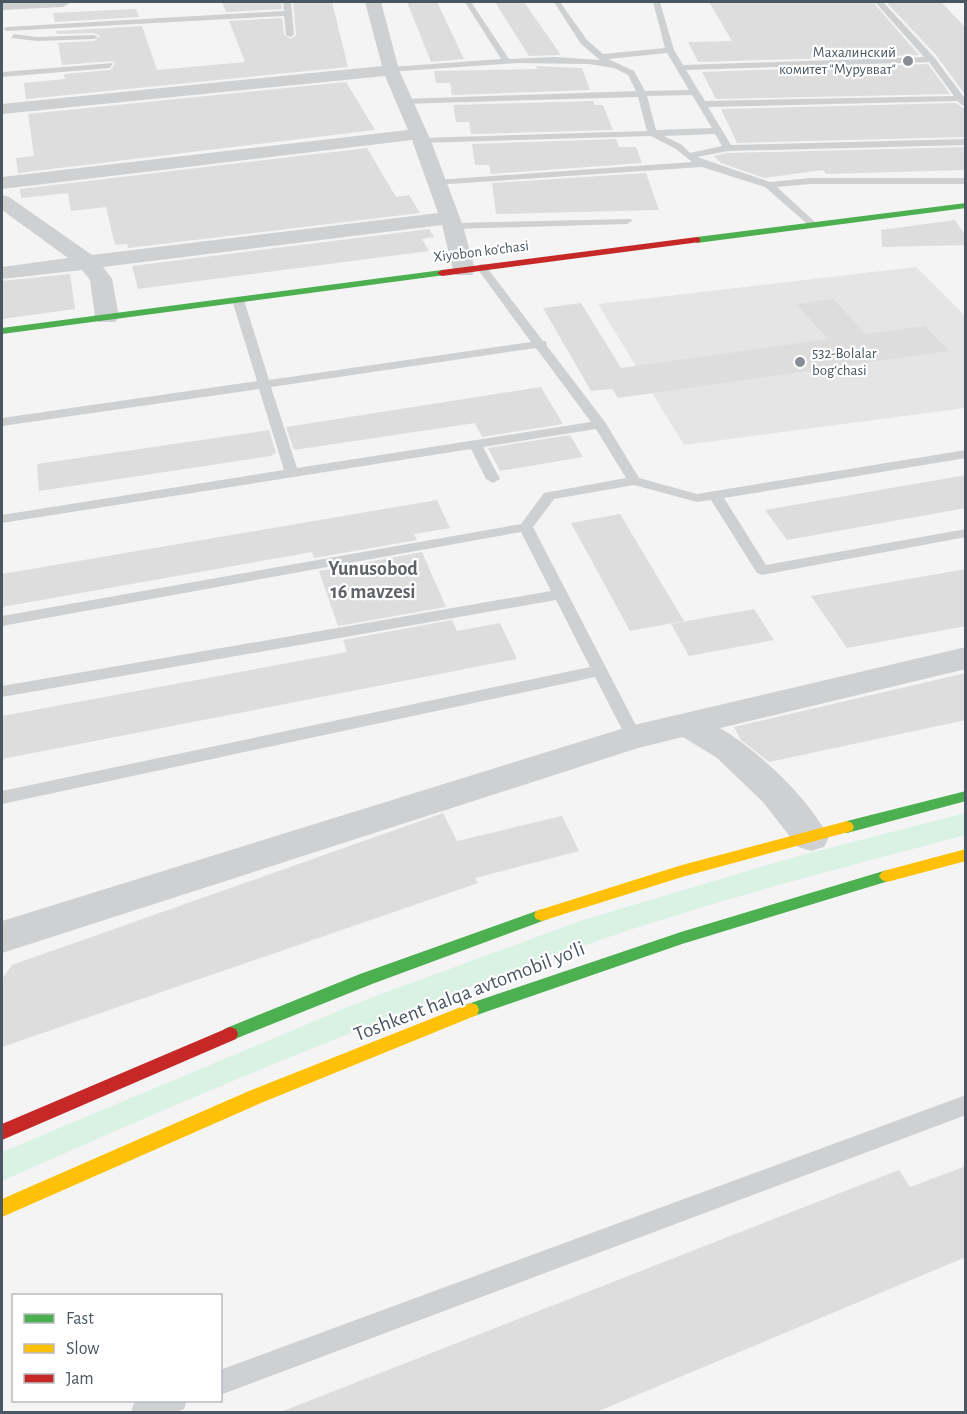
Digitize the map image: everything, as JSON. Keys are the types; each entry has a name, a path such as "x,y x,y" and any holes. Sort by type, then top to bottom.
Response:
{"main road":[{"name":"Xiyobon ko'chasi","path":"2,331 472,268 966,206"},
{"path":"2,1132 235,1032 476,938 696,866 966,796"},
{"name":"Toshkent halqa avtomobil yo'li","path":"2,1208 261,1095 511,995 735,919 842,887 966,855"}],"street":[{"path":"8,15 63,2"},
{"path":"373,2 391,70 472,268"},
{"path":"2,109 391,70"},
{"path":"2,183 420,137"},
{"path":"2,201 87,262 101,279 107,317"},
{"path":"2,273 452,222"},
{"path":"2,937 634,737 966,658"},
{"path":"688,725 729,749 775,793 811,837"}],"lane":[{"path":"287,2 290,35"},
{"path":"468,2 506,61"},
{"path":"557,2 584,42 611,66"},
{"path":"657,2 670,50 728,148"},
{"path":"879,2 931,59 963,102"},
{"path":"94,37 24,38 8,33 8,15 288,13"},
{"path":"602,57 670,50"},
{"path":"681,68 931,59"},
{"path":"391,70 506,61 563,60 611,66 631,72 652,133 679,147 688,156 703,164 769,186 812,225"},
{"path":"2,75 110,65"},
{"path":"404,102 695,92"},
{"path":"701,104 963,102"},
{"path":"420,137 716,131"},
{"path":"688,156 728,148 966,142"},
{"path":"437,183 703,164"},
{"path":"769,186 810,181 966,181"},
{"path":"452,222 627,221"},
{"path":"472,268 542,345 600,425 634,482"},
{"path":"238,300 292,473"},
{"path":"2,423 542,345"},
{"path":"2,519 600,425"},
{"path":"475,444 493,479"},
{"path":"2,621 526,527 549,496 634,482 697,498 966,454"},
{"path":"716,496 762,570 966,533"},
{"path":"526,527 634,737"},
{"path":"2,692 560,594"},
{"path":"2,798 599,671"},
{"path":"222,1382 966,1105"},
{"path":"143,1413 172,1402"}],"shaded area":[{"name":"532-Bolalar bogʻchasi","path":"916,267 965,316 965,408 684,445 598,304"}],"green space":[{"path":"965,813 965,835 779,885 594,942 295,1055 2,1181 2,1152 365,1000 583,920 791,858"}],"building":[{"path":"222,2 281,2 282,9 226,12"},
{"path":"293,2 332,2 348,67 26,99 24,83 65,79 64,74 110,70 115,64 113,61 62,65 58,43 94,41 100,36 94,33 57,34 56,31 142,26 157,70 245,62 229,21 282,18 284,35 291,39 296,35"},
{"path":"407,2 437,2 464,59 431,62"},
{"path":"495,2 524,2 561,55 529,56"},
{"path":"709,2 873,2 919,55 698,62 688,42 732,41"},
{"path":"886,2 941,2 966,28 966,96 936,55"},
{"path":"136,9 139,17 55,22 53,13"},
{"path":"928,64 950,94 716,99 702,72"},
{"path":"535,66 582,68 590,90 452,95 450,83 436,83 434,71 538,69"},
{"path":"346,82 375,130 18,173 16,158 34,156 28,114"},
{"path":"593,101 595,105 603,105 613,130 471,134 469,122 456,122 453,105"},
{"path":"956,103 966,110 966,137 737,143 721,109"},
{"path":"616,139 619,147 636,147 642,163 491,174 489,165 475,165 472,144"},
{"path":"966,147 966,170 826,174 823,170 764,178 721,163 714,156 728,153"},
{"path":"367,148 396,197 409,195 420,213 128,248 127,244 115,245 106,207 71,211 68,193 21,198 20,189"},
{"path":"646,173 659,210 496,214 492,183"},
{"path":"955,220 966,236 966,245 882,247 881,230"},
{"path":"429,229 434,237 422,239 429,251 138,289 132,266"},
{"path":"70,274 75,309 2,319 2,281"},
{"path":"833,299 866,334 925,326 949,351 618,398 612,389 591,391 543,308 581,303 621,368 828,339 796,304"},
{"path":"541,387 563,424 482,437 475,423 294,450 286,427"},
{"path":"269,430 276,453 271,456 39,491 37,464"},
{"path":"570,435 583,457 500,471 488,448"},
{"path":"966,475 966,508 787,540 765,510"},
{"path":"437,500 450,528 414,534 417,540 314,558 312,552 2,607 2,574"},
{"path":"620,514 684,621 630,631 571,523"},
{"path":"422,552 446,607 338,626 319,571"},
{"path":"966,569 966,626 847,648 811,596"},
{"path":"754,609 774,640 689,656 671,624"},
{"path":"452,620 457,631 500,623 517,659 2,759 2,716 347,652 343,640"},
{"path":"966,673 966,720 769,762 741,740 734,727"},
{"path":"443,813 457,841 562,816 579,851 475,878 478,883 2,1047 2,979 12,965"},
{"path":"966,1166 966,1257 594,1413 278,1413 899,1170 910,1187"}],"traffic: fast":[{"path":"697,240 966,205"},
{"path":"2,331 442,273"},
{"path":"847,827 966,796"},
{"path":"471,1010 681,938 887,876"},
{"path":"230,1034 366,979 542,915"}],"traffic: slow":[{"path":"542,915 682,871 847,827"},
{"path":"887,876 966,855"},
{"path":"2,1208 255,1097 471,1010"}],"traffic: jam":[{"path":"442,273 697,240"},
{"path":"2,1132 230,1034"}],"place":[{"name":"Махалинский комитет \"Мурувват\"","path":"908,61"},
{"name":"532-Bolalar bogʻchasi","path":"800,362"}],"district":[{"name":"Yunusobod 16 mavzesi","path":"373,580"}]}
